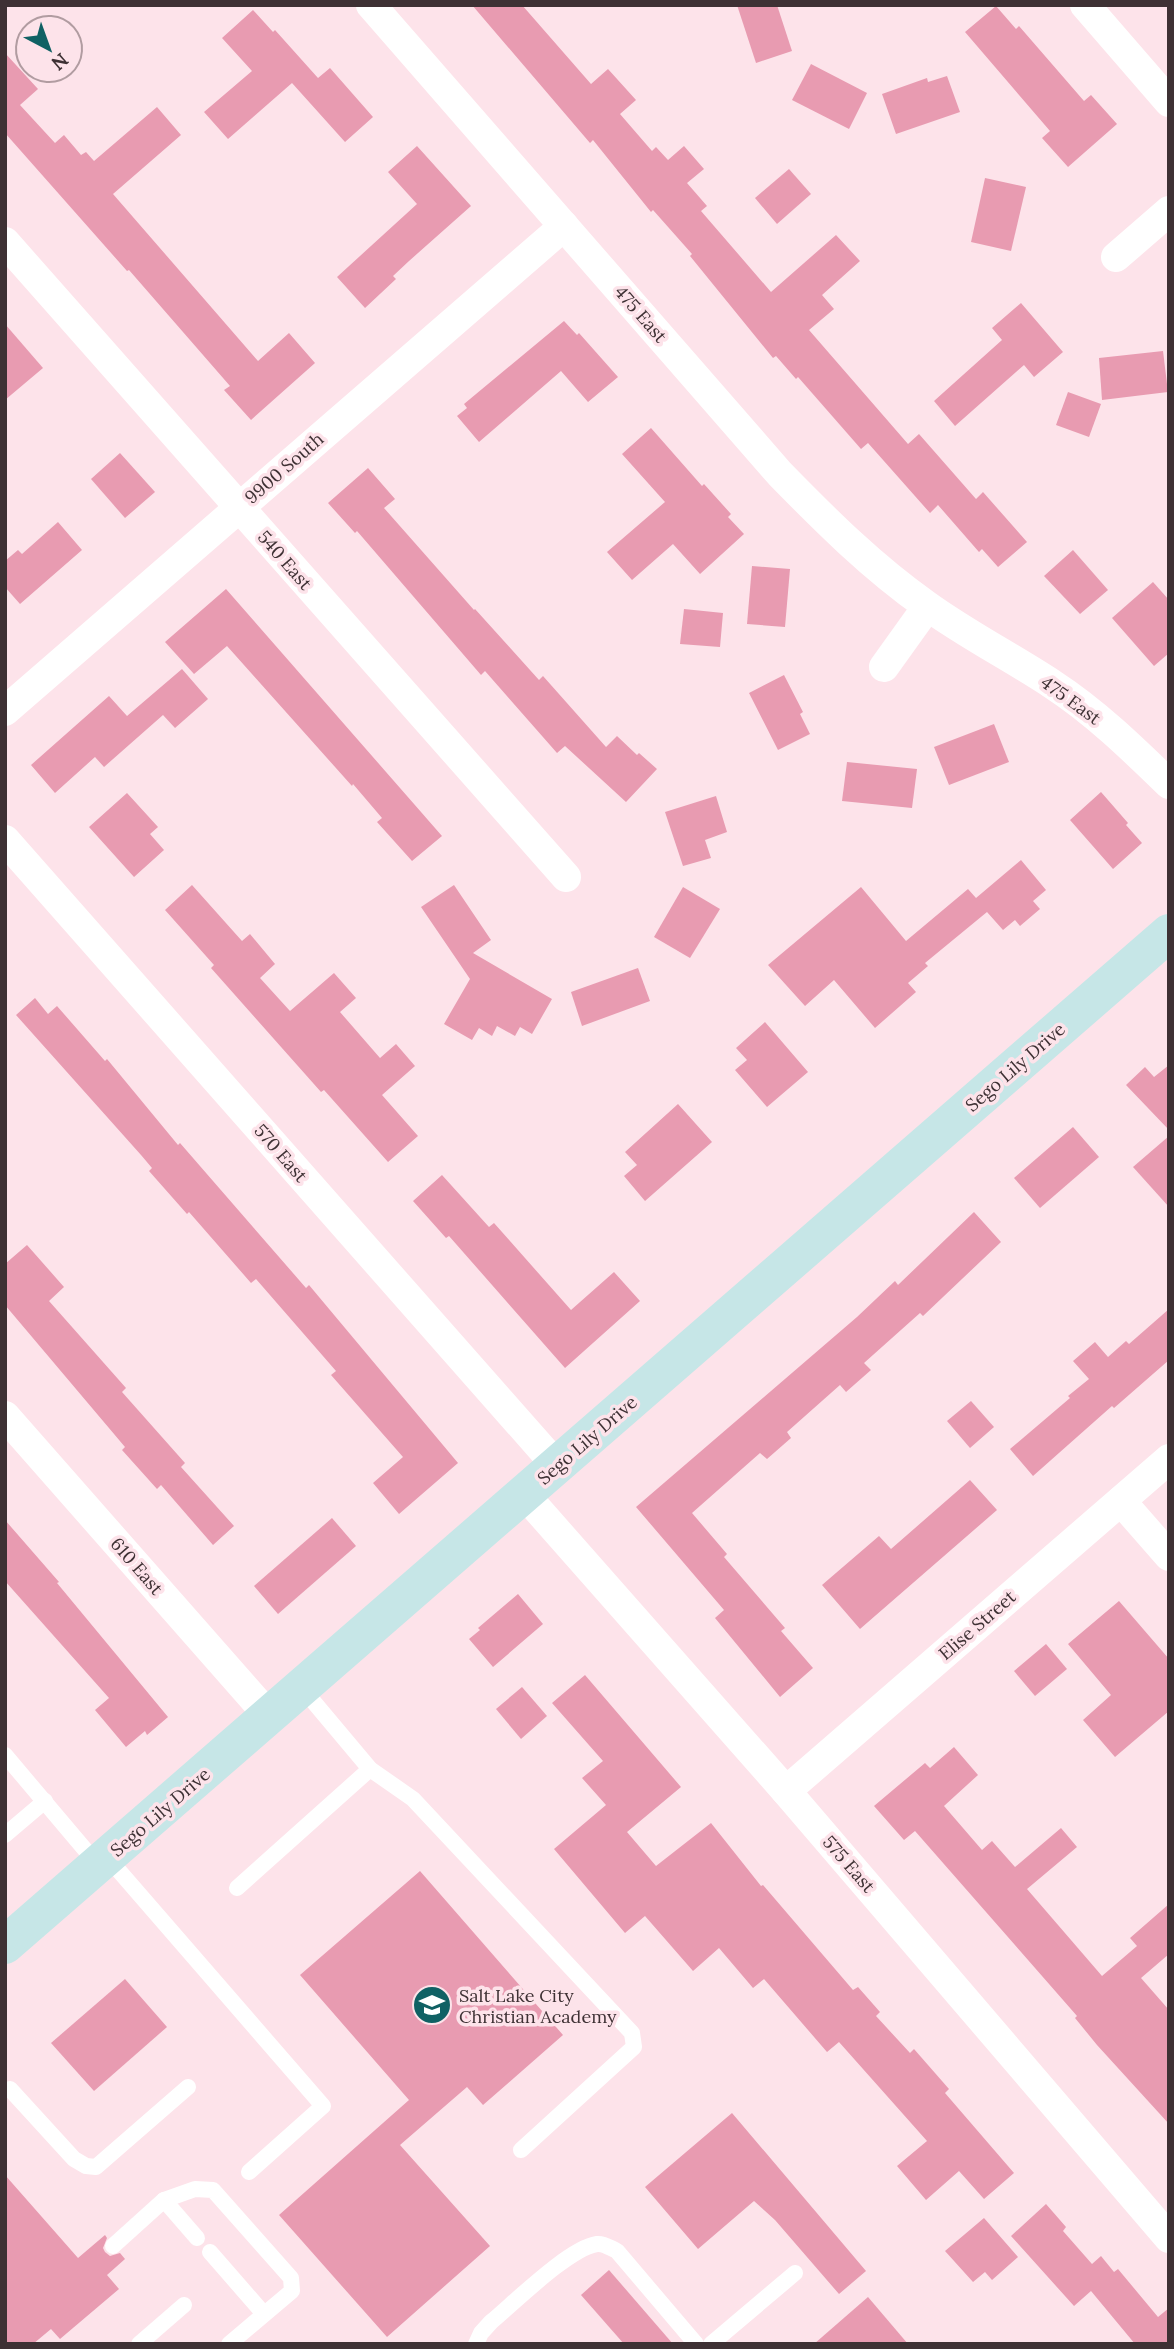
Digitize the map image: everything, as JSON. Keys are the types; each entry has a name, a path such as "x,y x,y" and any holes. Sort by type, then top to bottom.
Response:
{"main road":[{"name":"Sego Lily Drive","path":"5,1945 1169,933"}],"street":[{"name":"475 East","path":"371,5 780,474 874,566 927,607 1054,685 1116,732 1169,784"},
{"path":"1085,5 1169,102"},
{"path":"1116,257 1169,211"},
{"name":"9900 South","path":"5,711 564,226"},
{"name":"540 East","path":"5,242 566,877"},
{"path":"884,667 927,607"},
{"name":"570 East","path":"5,840 557,1466"},
{"name":"610 East","path":"5,1416 270,1716"},
{"name":"Elise Street","path":"786,1791 1169,1459"},
{"name":"575 East","path":"524,1494 786,1791 1169,2238"},
{"path":"1121,1501 1169,1556"}],"lane":[{"path":"302,1688 370,1769 413,1800 632,2033 634,2047 521,2150"},
{"path":"5,1755 323,2106 249,2172"},
{"path":"237,1888 370,1769"},
{"path":"5,1835 45,1801"},
{"path":"7,2088 74,2159 86,2166 96,2167 188,2087"},
{"path":"113,2246 164,2200 195,2189 213,2190 291,2278 292,2291 229,2344"},
{"path":"164,2200 197,2238"},
{"path":"476,2344 491,2322 572,2254 597,2244 617,2251 696,2344"},
{"path":"210,2252 264,2314"},
{"path":"711,2344 794,2273"},
{"path":"139,2344 184,2305"}],"building":[{"path":"472,5 522,5 591,84 608,69 636,100 620,114 652,151 656,147 668,160 684,146 704,169 687,183 707,206 701,211 771,292 836,235 860,261 822,295 834,309 809,330 908,444 919,434 976,499 983,492 1027,542 998,567 982,549 979,552 938,505 930,513 868,443 861,449 798,377 796,379 776,356 773,358 690,256 692,254 653,210 651,212 593,140 590,143"},
{"path":"737,5 777,5 792,51 756,63"},
{"path":"996,6 1016,29 1019,26 1084,101 1091,95 1117,124 1068,167 1042,138 1050,131 965,32"},
{"path":"253,10 318,78 330,68 373,117 345,142 292,83 228,139 204,112 252,71 222,38"},
{"path":"5,53 14,63 14,84 33,84 38,89 20,105 55,143 64,135 81,155 86,152 94,161 157,107 181,135 113,194 258,361 289,333 315,363 251,420 224,390 230,386 5,133"},
{"path":"811,64 867,93 849,129 792,100"},
{"path":"947,76 960,112 896,134 882,94 927,78 928,82"},
{"path":"417,146 471,206 393,276 396,279 365,308 337,277 417,204 388,172"},
{"path":"789,169 811,194 777,224 755,198"},
{"path":"985,178 1026,187 1011,251 971,242"},
{"path":"1021,303 1063,352 1034,377 1024,365 955,426 934,401 1002,340 992,328"},
{"path":"564,321 577,335 579,333 618,377 588,402 561,371 479,442 457,416 467,408 464,404"},
{"path":"5,324 43,368 5,400"},
{"path":"1163,351 1168,392 1102,400 1099,358"},
{"path":"1068,392 1101,404 1089,437 1056,425"},
{"path":"651,428 702,486 704,484 731,514 728,517 744,534 700,574 673,544 632,580 607,552 665,502 622,454"},
{"path":"120,453 155,492 125,518 91,479"},
{"path":"368,468 395,499 384,508 539,680 543,676 606,747 617,736 657,769 626,802 565,746 557,753 485,671 481,675 357,531 355,533 328,503"},
{"path":"58,522 82,550 20,604 5,587 5,561 18,550 22,554"},
{"path":"1073,550 1108,590 1080,614 1044,576"},
{"path":"752,566 790,569 785,627 747,624"},
{"path":"1153,582 1169,600 1169,653 1154,666 1112,618"},
{"path":"226,589 442,836 412,861 377,822 382,818 353,784 352,786 227,646 194,674 165,642"},
{"path":"684,609 723,613 720,647 680,644"},
{"path":"182,669 208,699 175,728 163,715 104,767 95,757 55,793 31,765 109,696 127,716"},
{"path":"784,675 803,712 800,714 810,734 778,750 749,693"},
{"path":"994,724 1009,762 949,785 934,747"},
{"path":"847,762 917,769 912,808 842,801"},
{"path":"1101,792 1142,843 1113,869 1070,820"},
{"path":"127,793 158,827 150,834 164,850 134,877 89,827"},
{"path":"716,796 727,832 705,840 711,858 683,866 665,812"},
{"path":"1021,860 1046,890 1033,901 1040,909 1020,926 1015,920 1003,930 987,912 925,963 928,966 908,983 916,992 875,1028 834,980 805,1006 768,965 861,887 906,941 968,889 976,898"},
{"path":"192,885 242,941 250,934 275,964 260,978 290,1011 334,973 356,998 340,1012 380,1058 396,1044 415,1066 382,1095 418,1136 388,1162 324,1090 321,1092 211,968 214,965 165,910"},
{"path":"454,885 491,940 473,953 552,999 532,1034 520,1027 515,1036 497,1026 492,1036 479,1028 472,1040 444,1024 470,979 421,907"},
{"path":"683,887 720,909 690,958 654,937"},
{"path":"638,968 650,1001 582,1026 571,992"},
{"path":"35,998 48,1014 57,1006 105,1061 107,1059 178,1145 180,1143 306,1288 309,1285 458,1463 399,1514 373,1483 403,1457 331,1375 336,1371 256,1279 251,1283 189,1212 187,1214 149,1171 152,1168 141,1155 16,1015"},
{"path":"765,1022 808,1072 767,1107 735,1070 747,1060 736,1048"},
{"path":"1169,1065 1169,1130 1126,1085 1145,1067 1154,1077"},
{"path":"678,1104 712,1142 645,1201 624,1176 637,1165 625,1152"},
{"path":"1073,1127 1099,1157 1040,1208 1014,1178"},
{"path":"1169,1136 1169,1207 1133,1167"},
{"path":"442,1175 489,1227 494,1223 571,1310 614,1272 640,1301 565,1368 449,1236 446,1238 413,1201"},
{"path":"974,1212 1001,1242 923,1316 920,1313 864,1363 871,1370 846,1392 840,1385 787,1432 791,1438 767,1459 760,1453 692,1513 727,1554 724,1557 785,1628 781,1631 813,1668 780,1697 715,1618 724,1610 636,1507 857,1317 895,1281 898,1285"},
{"path":"27,1245 64,1287 49,1301 126,1388 122,1392 185,1463 181,1467 234,1526 213,1545 161,1485 157,1489 122,1450 125,1447 5,1305 5,1264"},
{"path":"1169,1309 1169,1360 1033,1476 1010,1449 1089,1379 1073,1361 1095,1342 1108,1357 1126,1341 1129,1344"},
{"path":"971,1401 994,1427 970,1448 947,1421"},
{"path":"970,1480 997,1510 860,1629 822,1585 879,1536 891,1549"},
{"path":"332,1518 356,1546 278,1614 254,1586"},
{"path":"5,1520 168,1717 147,1735 145,1731 126,1747 95,1710 109,1698 5,1581"},
{"path":"518,1594 543,1624 493,1667 469,1639"},
{"path":"1119,1601 1169,1659 1169,1711 1115,1757 1083,1720 1111,1695 1068,1644"},
{"path":"1046,1644 1067,1669 1035,1696 1014,1671"},
{"path":"585,1675 681,1787 627,1832 656,1866 711,1823 761,1886 763,1885 853,1990 858,1987 880,2012 876,2016 910,2053 914,2049 949,2089 945,2093 1014,2173 984,2199 959,2171 926,2200 897,2166 927,2141 839,2042 827,2052 764,1979 753,1988 719,1948 693,1971 645,1916 625,1933 554,1849 606,1805 582,1778 603,1761 552,1703"},
{"path":"522,1687 547,1716 521,1739 496,1709"},
{"path":"954,1747 978,1775 944,1806 982,1850 992,1841 1015,1867 1061,1828 1077,1847 1027,1889 1102,1976 1137,1946 1130,1938 1169,1904 1169,1954 1141,1978 1169,2010 1169,2124 1097,2045 1075,2018 1077,2016 915,1831 904,1840 874,1806 925,1763 930,1768"},
{"path":"420,1871 563,2035 483,2105 467,2087 400,2145 490,2246 387,2337 279,2215 409,2100 300,1975"},
{"path":"125,1979 167,2027 94,2091 51,2043"},
{"path":"732,2113 866,2271 839,2294 775,2220 754,2201 698,2249 645,2187"},
{"path":"5,2175 78,2258 105,2235 105,2252 110,2256 120,2253 125,2259 107,2275 119,2289 60,2339 51,2329 33,2344 5,2344"},
{"path":"1046,2204 1066,2227 1063,2231 1092,2264 1101,2256 1114,2272 1118,2269 1158,2317 1169,2308 1169,2344 1135,2344 1091,2291 1074,2306 1011,2236"},
{"path":"984,2218 1018,2257 992,2280 985,2272 973,2282 945,2251"},
{"path":"609,2270 673,2344 624,2344 581,2295"},
{"path":"868,2297 908,2344 814,2344"}],"place":[{"name":"Salt Lake City Christian Academy","path":"432,2005"}]}
